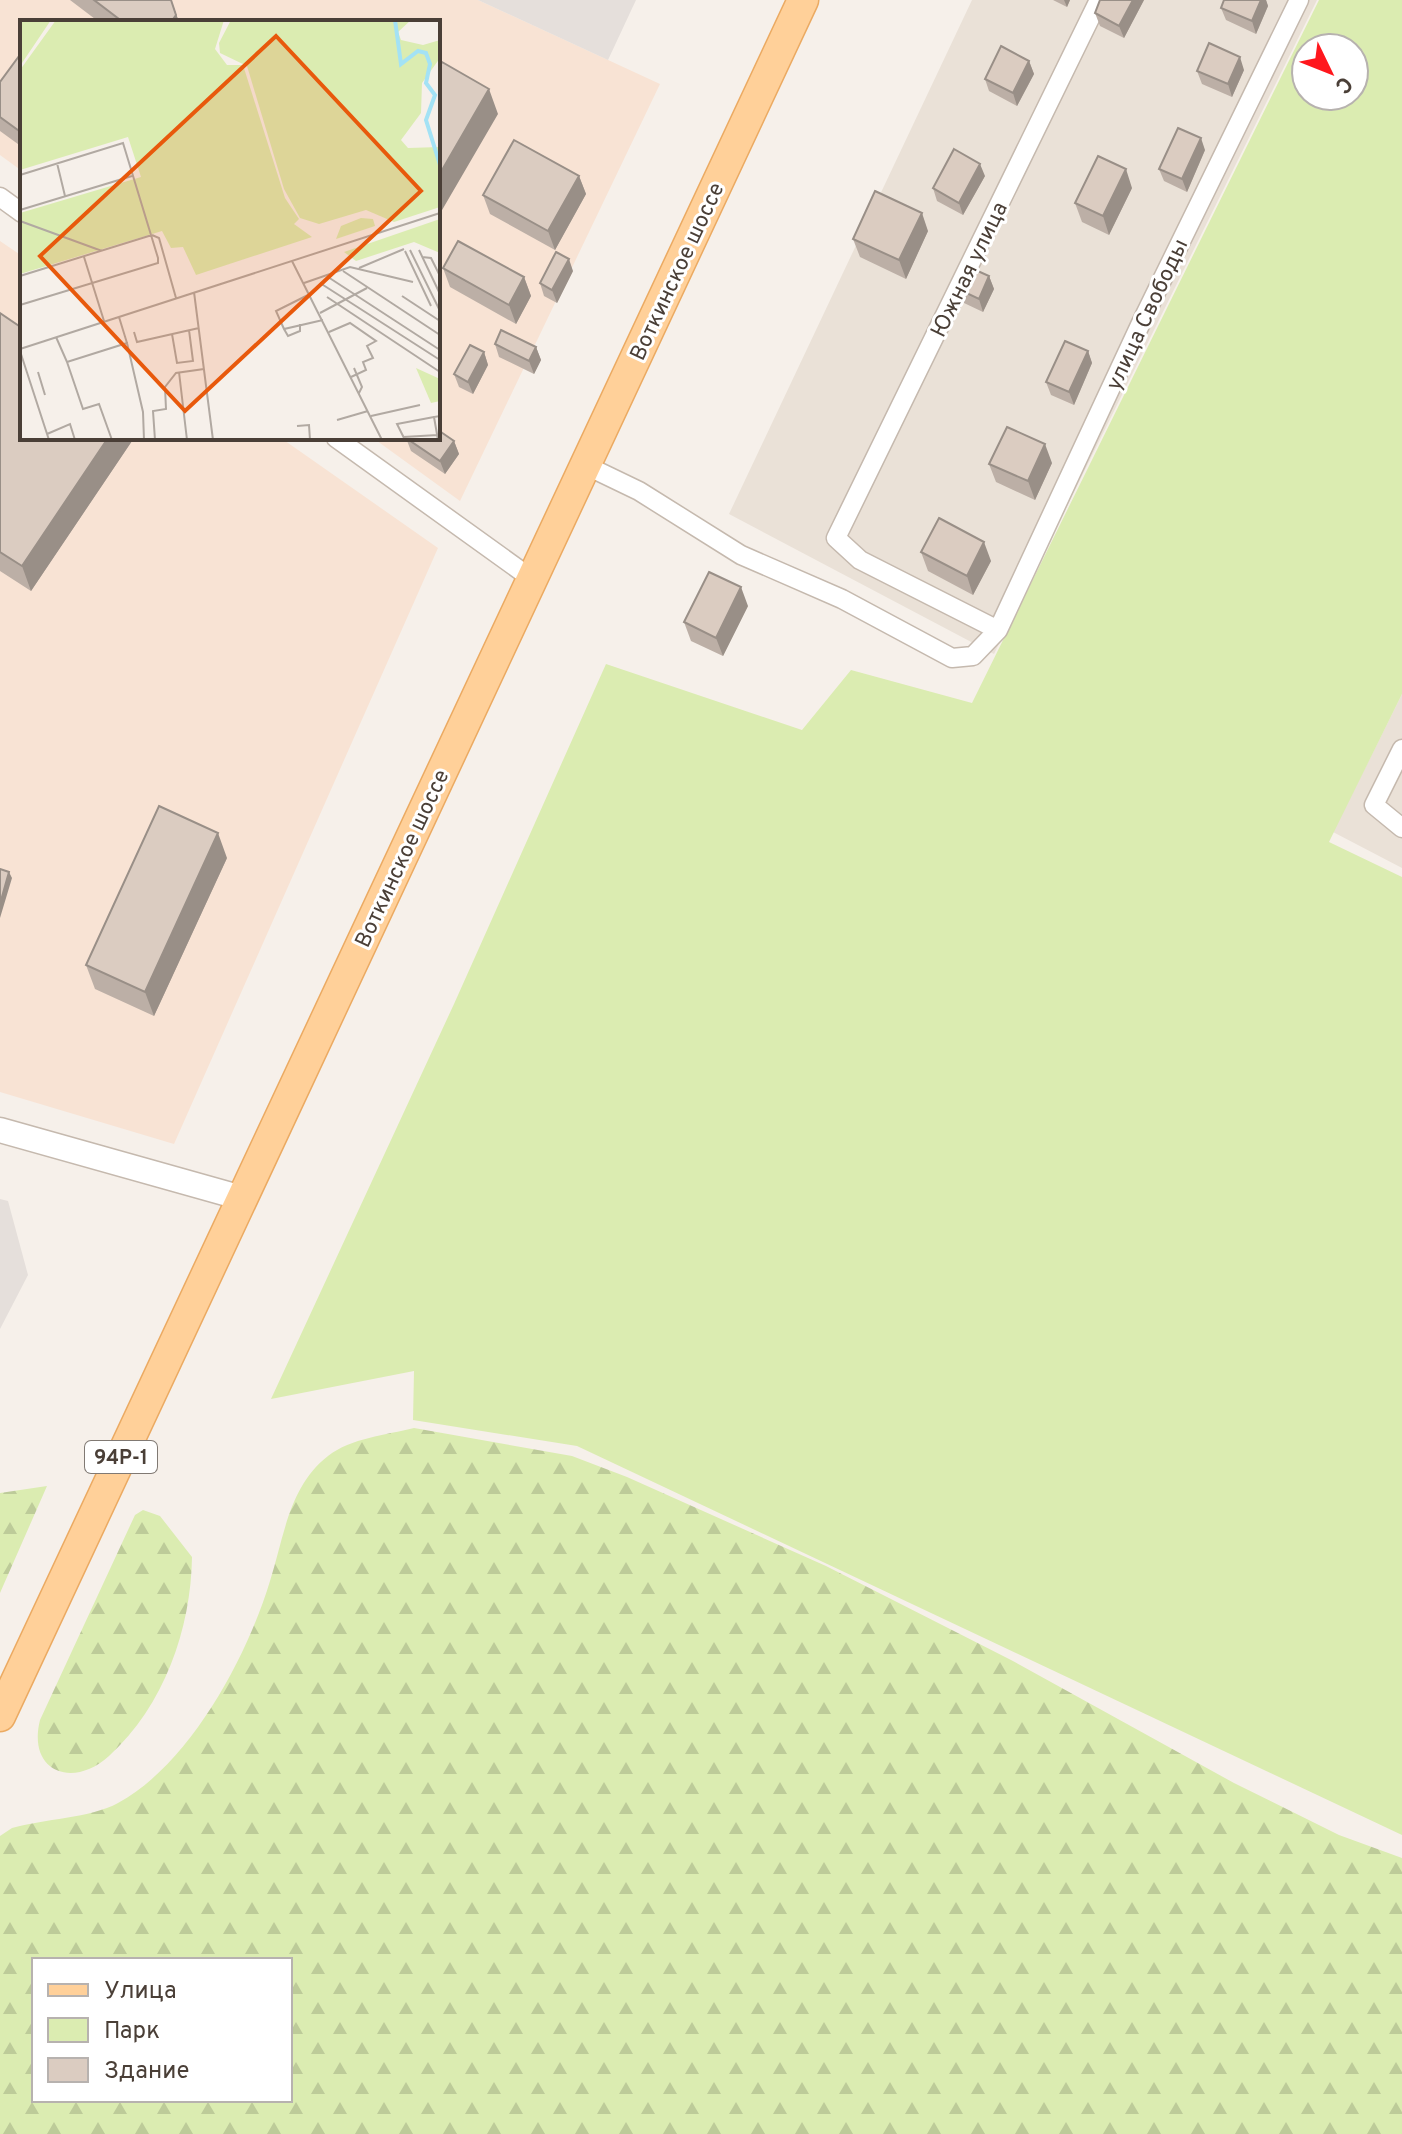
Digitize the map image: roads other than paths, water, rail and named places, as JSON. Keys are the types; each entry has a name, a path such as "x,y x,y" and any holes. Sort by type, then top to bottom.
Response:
{"main road":[{"name":"Воткинское шоссе","path":"0,1716 803,0"}],"street":[{"name":"Южная улица","path":"998,630 860,560 836,538 1099,0"},
{"name":"улица Свободы","path":"998,630 1147,310 1299,0"},
{"path":"0,197 20,212"},
{"path":"339,440 532,579"},
{"path":"585,465 639,491 741,555 842,599 952,658 973,656 998,630"},
{"path":"1402,749 1374,805 1402,828"},
{"path":"0,1130 242,1198"}]}
